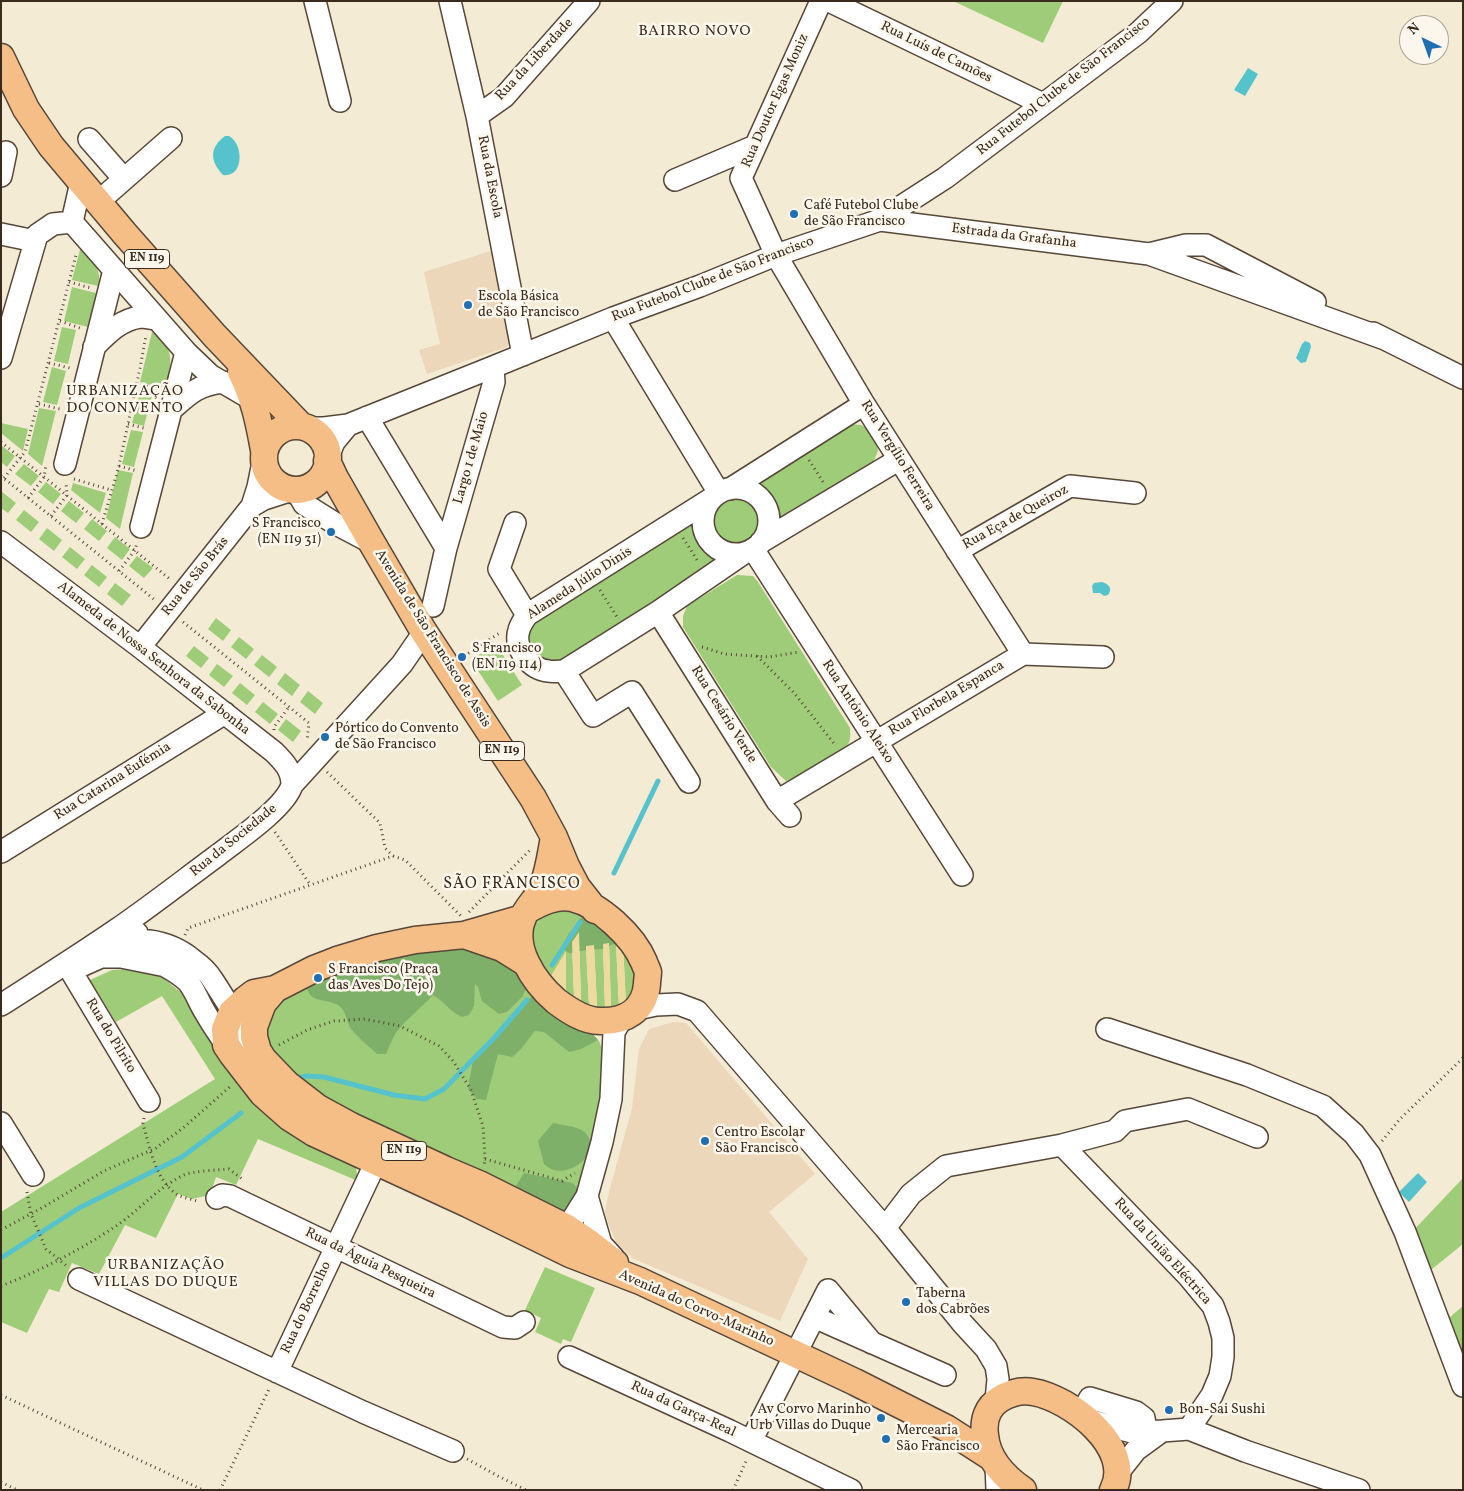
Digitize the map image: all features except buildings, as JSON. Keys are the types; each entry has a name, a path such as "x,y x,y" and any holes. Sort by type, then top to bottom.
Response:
{"main road":[{"name":"EN 119","path":"1,57 26,108 51,146 81,182"},
{"name":"Avenida de São Francisco de Assis","path":"81,182 215,336 305,427 318,435 325,445 335,478 372,543 424,632 533,798 554,837 577,887 595,910"},
{"name":"Avenida de São Francisco de Assis","path":"215,336 240,369 253,400 259,417 265,466 268,475 283,487 324,499 333,504 372,543"},
{"path":"264,454 268,442 274,434 291,426 305,427"},
{"path":"296,490 308,488 315,483 326,470 328,459"},
{"name":"EN 119","path":"554,837 549,868 543,887 526,913 520,931 520,945 526,963 538,982 552,997 565,1008 582,1017 599,1021 629,1013"},
{"name":"Avenida de São Francisco de Assis","path":"526,913 544,901 556,898 571,898 588,905 624,931 639,951 648,972 646,992 641,1005 629,1013"},
{"name":"EN 119","path":"232,1012 314,969 337,960 377,948 415,940 464,935 526,913"},
{"name":"EN 119","path":"464,935 502,948 526,963"},
{"path":"256,1061 254,1028 264,995"},
{"path":"226,1045 226,1030 232,1012"},
{"name":"EN 119","path":"226,1045 256,1061 263,1094 289,1117 314,1133 376,1162 474,1194"},
{"name":"Avenida do Corvo-Marinho","path":"256,1061 318,1108 366,1133 446,1170 474,1194 541,1240 570,1254 630,1274 923,1416"},
{"name":"Avenida do Corvo-Marinho","path":"474,1194 567,1228"},
{"name":"EN 119","path":"567,1228 630,1274"},
{"path":"1023,1490 1003,1473 993,1460 986,1442 984,1423 991,1407 1014,1393 1032,1391 1061,1401 1085,1417 1100,1432 1116,1462 1117,1483"},
{"name":"EN 119","path":"923,1416 950,1422 991,1407"},
{"name":"EN 119","path":"923,1416 946,1428 993,1460"}],"street":[{"path":"315,1 340,101"},
{"name":"Rua da Escola","path":"450,1 477,116 523,355"},
{"name":"Rua da Liberdade","path":"477,116 504,97 589,1"},
{"name":"Rua Doutor Egas Moniz","path":"776,254 741,178 820,1"},
{"name":"Rua Luís de Camões","path":"828,1 1043,104"},
{"name":"Rua Futebol Clube de São Francisco","path":"305,427 324,428 357,421 493,368 613,318 700,286 776,254 880,220 945,178 1138,33 1172,1"},
{"path":"98,202 171,138"},
{"path":"89,139 124,179"},
{"path":"675,180 755,146"},
{"path":"1,176 6,152"},
{"path":"77,227 81,182"},
{"name":"Estrada da Grafanha","path":"880,220 1148,254 1385,339"},
{"path":"1,358 37,235 53,224 77,227 153,319 186,352 210,375 253,400"},
{"path":"1,234 35,241"},
{"name":"Estrada da Grafanha","path":"1148,254 1186,244 1206,245 1463,378"},
{"name":"Rua Vergílio Ferreira","path":"776,254 898,460 1023,654"},
{"path":"65,464 114,270"},
{"path":"94,347 110,332 126,321 141,317 153,319"},
{"path":"613,318 720,494"},
{"path":"141,527 186,352"},
{"name":"Largo 1 de Maio","path":"433,606 446,548 494,382 493,368"},
{"path":"172,409 195,390 207,384 223,382"},
{"name":"Alameda Júlio Dinis","path":"564,671 547,671 533,666 524,657 519,645 523,623 591,575 864,404"},
{"path":"328,459 334,442 357,421 446,548"},
{"name":"Rua de São Brás","path":"140,647 252,506 258,487 264,454"},
{"path":"689,782 632,692 593,716 564,671 658,612 753,548 898,460"},
{"name":"Rua Eça de Queiroz","path":"957,551 1070,486 1135,493"},
{"path":"741,489 752,493 760,500 769,520 767,531 753,548 733,554 723,552 714,546 708,538 703,518 706,508 720,494 741,489"},
{"name":"Rua de São Brás","path":"252,506 264,499 296,490"},
{"path":"515,523 499,569 523,623"},
{"name":"Alameda de Nossa Senhora da Sabonha","path":"1,542 140,647 270,749 288,767 292,778 292,785"},
{"name":"Rua António Aleixo","path":"753,548 962,875"},
{"name":"Rua Cesário Verde","path":"658,612 784,808"},
{"name":"Rua da Sociedade","path":"1,1005 28,988 98,951 251,830 284,800 290,792 292,785 402,664 424,632"},
{"path":"1023,654 1103,657"},
{"name":"Rua Florbela Espanca","path":"784,808 876,742 1023,654"},
{"name":"Rua Catarina Eufémia","path":"1,852 225,713"},
{"path":"98,951 126,950 138,940 136,931 149,912"},
{"path":"149,912 159,937 170,953"},
{"name":"Avenida do Corvo-Marinho","path":"138,940 152,959 170,953"},
{"name":"Avenida do Corvo-Marinho","path":"28,988 71,971 98,951 121,957 170,953 201,966 211,978 232,1012 256,1061"},
{"name":"Avenida do Corvo-Marinho","path":"170,953 179,974 189,983 204,1012 226,1045"},
{"name":"Rua do Pilrito","path":"71,971 149,1100"},
{"name":"Avenida do Corvo-Marinho","path":"211,978 226,987 264,995"},
{"path":"189,983 208,1000 220,1008 232,1012"},
{"path":"541,1240 561,1234 588,1196 611,1099 614,1032 629,1013 656,1005 678,1004 697,1011 885,1228 986,1349 996,1366 998,1379 991,1407"},
{"path":"1107,1029 1247,1075 1323,1106 1354,1134 1370,1155 1405,1232 1463,1386"},
{"path":"885,1228 911,1194 946,1166 1062,1145 1115,1131 1125,1121 1188,1109 1257,1137"},
{"path":"1,1123 33,1176"},
{"path":"366,1133 373,1148 376,1162 402,1158 446,1170"},
{"name":"Rua da União Eléctrica","path":"1062,1145 1189,1277 1213,1306 1223,1338 1220,1376 1212,1394 1189,1428"},
{"name":"Rua do Borrelho","path":"277,1372 376,1162"},
{"name":"Rua da Águia Pesqueira","path":"217,1198 222,1195 230,1196 503,1328 515,1328 524,1322"},
{"path":"588,1196 601,1244 630,1274"},
{"path":"80,1278 363,1412 453,1451"},
{"path":"751,1441 828,1290 872,1343"},
{"path":"814,1317 945,1375"},
{"name":"Rua da Garça-Real","path":"569,1357 751,1441 851,1490"},
{"path":"1085,1417 1124,1430 1139,1432 1189,1428 1245,1451 1359,1490"},
{"path":"1117,1483 1136,1450 1162,1431"},
{"path":"993,1460 998,1490"}],"path":[{"path":"4,478 25,452 39,404 69,282 77,227"},
{"path":"69,282 99,290"},
{"path":"102,524 119,466 153,319"},
{"path":"60,321 80,328"},
{"path":"49,363 70,368"},
{"path":"137,384 158,389"},
{"path":"39,404 60,409"},
{"path":"128,424 147,429"},
{"path":"1,442 172,580 166,587"},
{"path":"800,445 834,499"},
{"path":"119,466 137,471"},
{"path":"51,516 67,495 66,476 111,490"},
{"path":"674,523 708,577"},
{"path":"119,571 135,550 141,527"},
{"path":"591,575 626,632"},
{"path":"156,600 161,594"},
{"path":"447,667 506,629 523,623"},
{"path":"694,645 724,654 769,657 802,652"},
{"path":"757,656 796,694 840,751"},
{"path":"270,749 275,740 274,727 289,707"},
{"path":"317,757 326,771 380,823 385,848 393,856 405,860 463,918 538,843 554,837"},
{"path":"265,817 311,886"},
{"path":"170,953 188,928 393,856"},
{"path":"1,1230 104,1172 156,1148 183,1128 256,1061 307,1030 334,1021 365,1019 400,1026 439,1046 455,1064 471,1090 483,1126 486,1159 474,1194"},
{"path":"1370,1155 1400,1119 1463,1058"},
{"path":"149,1100 142,1123 155,1164 167,1184 178,1194 197,1201 217,1198"},
{"path":"486,1159 562,1181 583,1168 594,1172"},
{"path":"1,1286 28,1276 60,1260 118,1225 167,1184 185,1174 229,1169 242,1180 239,1201"},
{"path":"33,1176 26,1190 35,1223 46,1248 80,1278"},
{"path":"220,1490 277,1372"},
{"path":"1,1395 203,1490"},
{"path":"733,1490 747,1460 751,1441"},
{"path":"453,1451 526,1490"},
{"path":"1,1482 17,1490"}],"shaded area":[{"name":"Escola Básica de São Francisco","path":"494,250 512,338 507,347 427,374 419,350 440,344 424,272"},
{"name":"Centro Escolar São Francisco","path":"673,1022 686,1023 815,1174 769,1212 808,1259 780,1321 632,1258 616,1242 608,1223 605,1211 632,1108 639,1049 649,1029"}],"green space":[{"path":"953,1 1063,1 1043,43"},
{"path":"81,246 97,269 99,274 98,286 72,280"},
{"path":"72,287 96,293 88,327 64,321"},
{"path":"62,327 76,330 68,364 54,361"},
{"path":"152,332 160,338 169,351 170,364 165,389 140,382"},
{"path":"52,367 66,371 57,405 43,402"},
{"path":"141,389 153,392 144,426 132,423"},
{"path":"39,408 56,411 42,466 28,454"},
{"path":"1,423 28,429 23,451 1,433"},
{"path":"847,424 861,425 868,429 877,443 878,451 873,463 776,523 773,505 768,495 753,484"},
{"path":"131,430 143,432 134,467 122,464"},
{"path":"1,445 15,456 7,467 1,462"},
{"path":"24,464 39,476 31,486 15,474"},
{"path":"118,470 133,473 120,529 106,518"},
{"path":"46,482 61,494 53,504 38,492"},
{"path":"73,483 106,493 100,513 71,490"},
{"path":"1,491 16,503 8,513 1,508"},
{"path":"731,497 741,497 753,504 760,516 760,526 753,538 741,545 731,545 723,541 716,534 712,526 712,516 716,508 723,501"},
{"path":"69,501 84,513 76,523 61,511"},
{"path":"24,510 39,522 31,532 16,520"},
{"path":"92,519 107,531 99,541 84,529"},
{"path":"694,521 702,543 709,552 719,559 562,660 546,663 534,656 526,648 529,626"},
{"path":"47,528 62,540 54,551 39,539"},
{"path":"115,537 130,549 122,560 107,548"},
{"path":"70,547 85,559 77,569 62,557"},
{"path":"137,556 153,568 144,578 129,566"},
{"path":"92,565 107,577 99,587 84,575"},
{"path":"737,575 753,576 758,582 850,728 850,740 845,748 800,776 786,781 771,767 683,627 683,616 687,606"},
{"path":"115,583 131,595 122,606 107,594"},
{"path":"216,618 231,630 223,641 208,629"},
{"path":"239,637 254,649 246,659 231,647"},
{"path":"496,644 522,685 498,701 471,660"},
{"path":"194,646 209,658 201,668 186,656"},
{"path":"262,655 277,667 269,677 254,665"},
{"path":"217,664 233,676 224,687 209,675"},
{"path":"285,673 300,685 292,696 277,684"},
{"path":"240,683 255,695 247,705 232,693"},
{"path":"308,691 323,703 315,714 300,702"},
{"path":"263,702 278,714 270,724 255,712"},
{"path":"286,719 301,731 293,742 278,730"},
{"path":"565,907 583,915 569,933 572,942 574,997 566,992 566,952 550,978 541,965 528,934 532,919"},
{"path":"583,915 620,941 603,949 570,953 565,951 563,945 569,933"},
{"path":"585,924 589,1005 581,1001 579,932"},
{"path":"616,942 619,1008 611,1009 609,943"},
{"path":"603,944 605,1008 597,1007 594,945"},
{"path":"623,944 631,958 638,984 626,1005"},
{"path":"458,947 501,953 525,980 526,989 522,997 507,1012 499,1014 482,1001 478,987 475,984 474,1006 469,1015 462,1017 433,995 399,1029 386,1054 377,1054 357,1036 351,1029 343,1010 338,1005 313,997 307,989 306,982 356,961"},
{"path":"485,947 589,1030 599,1041 605,1056 610,1077 593,1159 565,1219 371,1128 272,1062 262,1017 298,986"},
{"path":"129,969 162,977 184,995 211,1037 355,1162 358,1181 258,1139 236,1185 216,1177 210,1195 192,1199 178,1194 156,1238 125,1225 99,1274 72,1263 59,1292 49,1289 27,1333 1,1322 1,1212 215,1079 162,996 116,1022 90,980 112,970"},
{"path":"534,994 589,1030 598,1040 581,1049 569,1052 544,1032 535,1031 522,1048 512,1057 498,1054 486,1100 477,1099 468,1089 473,1060"},
{"path":"553,1123 580,1129 589,1138 591,1146 589,1153 584,1160 570,1169 554,1170 544,1164 538,1141"},
{"path":"524,1173 573,1183 580,1192 565,1219 513,1191"},
{"path":"1463,1178 1463,1244 1426,1274 1410,1234"},
{"path":"545,1267 595,1288 571,1342 563,1339 561,1344 535,1332 541,1318 525,1310"},
{"path":"1463,1306 1463,1370 1444,1322"}],"sand":[{"path":"579,932 581,1001 574,997 572,942"},
{"path":"616,942 623,944 626,1005 619,1008"},
{"path":"609,943 611,1009 605,1008 603,944"},
{"path":"594,945 597,1007 589,1005 586,950 586,946"},
{"path":"566,951 566,992 550,978"}],"water":[{"path":"1248,68 1258,74 1245,96 1234,90"},
{"path":"225,136 229,136 234,140 240,160 235,171 230,175 223,175 216,165 213,155 216,145"},
{"path":"1305,341 1310,343 1311,347 1306,362 1301,363 1296,358"},
{"path":"1102,582 1110,587 1108,595 1104,596 1100,593 1093,593 1092,586 1094,583"},
{"path":"1418,1173 1427,1182 1409,1202 1399,1192"}],"waterway":[{"path":"614,873 658,781"},
{"path":"552,965 580,922"},
{"path":"298,1078 306,1076 324,1077 394,1095 425,1099 444,1089 494,1038 527,1000"},
{"path":"1,1258 79,1208 182,1157 241,1113"}],"place":[{"name":"Café Futebol Clube de São Francisco","path":"794,214"},
{"name":"Escola Básica de São Francisco","path":"468,305"},
{"name":"S Francisco (EN 119 31)","path":"331,532"},
{"name":"S Francisco (EN 119 114)","path":"462,657"},
{"name":"Pórtico do Convento de São Francisco","path":"325,737"},
{"name":"S Francisco (Praça das Aves Do Tejo)","path":"318,978"},
{"name":"Centro Escolar São Francisco","path":"705,1141"},
{"name":"Taberna dos Cabrões","path":"906,1302"},
{"name":"Bon-Sai Sushi","path":"1169,1410"},
{"name":"Av Corvo Marinho Urb Villas do Duque","path":"881,1418"},
{"name":"Mercearia São Francisco","path":"886,1439"}],"district":[{"name":"BAIRRO NOVO","path":"695,32"},
{"name":"URBANIZAÇÃO DO CONVENTO","path":"125,400"},
{"name":"SÃO FRANCISCO","path":"512,885"},
{"name":"URBANIZAÇÃO VILLAS DO DUQUE","path":"166,1274"}]}
